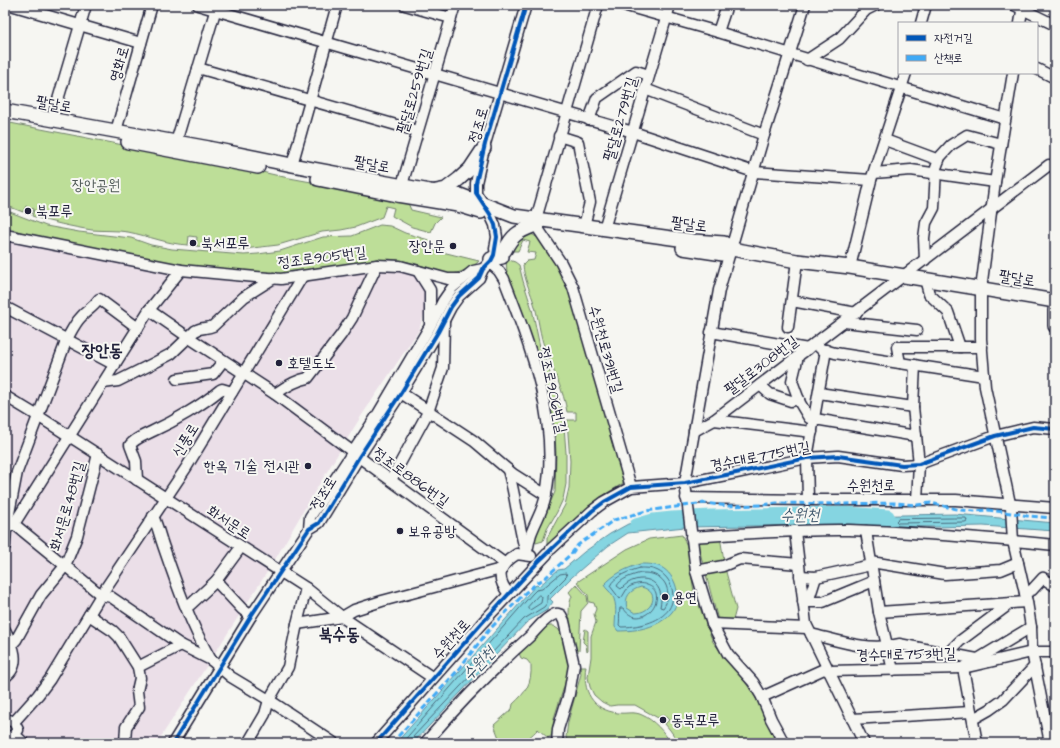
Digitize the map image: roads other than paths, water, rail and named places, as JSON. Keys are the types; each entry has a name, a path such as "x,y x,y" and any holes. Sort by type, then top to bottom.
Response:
{"main road":[{"name":"팔달로","path":"5,112 116,131 174,147 288,173 397,195 486,210 514,216 536,224 723,254 732,249"},
{"name":"팔달로","path":"5,120 107,138 174,147 402,185 460,196 486,210"},
{"path":"430,191 446,189 459,179 470,169 484,148"},
{"name":"팔달로","path":"536,224 584,226 693,241 724,243 732,249 797,261 904,276 1055,301"},
{"path":"494,257 519,232 536,224"},
{"path":"1055,310 1055,326"}],"street":[{"path":"11,5 141,43"},
{"path":"52,120 86,5"},
{"name":"영화로","path":"116,131 152,5"},
{"path":"198,5 216,8 326,43 633,132 754,172 872,176 911,170 995,182"},
{"path":"292,166 338,5"},
{"path":"405,5 451,18"},
{"name":"팔달로259번길","path":"402,185 455,5"},
{"name":"정조로","path":"356,455 401,393 459,296 479,278 494,257 497,237 495,224 476,193 476,183 499,94 526,5"},
{"path":"536,224 559,136 598,5"},
{"path":"623,5 718,32 1005,119"},
{"name":"팔달로279번길","path":"604,229 670,5"},
{"path":"718,32 727,5"},
{"path":"784,743 771,720 762,697 753,682 728,654 712,624 696,571 685,482 719,290 764,135 805,5"},
{"path":"807,60 839,39 865,8 876,5"},
{"path":"921,22 926,5"},
{"path":"1020,22 1020,6 1055,26"},
{"path":"174,147 216,8"},
{"path":"198,68 417,131"},
{"path":"1038,70 1055,78"},
{"path":"589,120 597,98 636,71 649,75"},
{"path":"850,268 872,176 906,74"},
{"path":"1012,74 995,182 981,289 982,347 985,387 1010,507 1018,563 1031,627 1032,652 1050,743"},
{"path":"645,89 764,135"},
{"path":"925,260 924,238 926,223 934,208 936,174 940,156 951,145 967,135 1001,144"},
{"path":"559,136 578,142 590,202 584,226"},
{"path":"885,140 938,160"},
{"name":"팔달로308번길","path":"694,431 714,420 1049,165 1055,166"},
{"name":"수원천로391번길","path":"536,224 561,262 573,287 631,487"},
{"name":"정조로905번길","path":"5,235 181,270 274,278 302,277 377,265 400,266 448,279 463,279"},
{"name":"정조로","path":"173,743 251,616 309,529 319,523 378,414 430,326 443,300 452,288 473,271 494,257"},
{"name":"정조로906번길","path":"494,257 524,331 540,388 549,434 549,465 546,495 540,515 531,533 526,555"},
{"path":"788,327 797,261"},
{"path":"275,394 282,388 301,379 308,378 352,318 377,265"},
{"path":"8,528 149,310 181,270"},
{"path":"418,270 430,290 430,326"},
{"name":"신풍로","path":"10,722 38,695 50,680 101,595 186,468 302,277"},
{"path":"103,383 118,381 171,354 199,328 210,328 213,326 244,297 274,278"},
{"path":"925,280 929,294 948,312 960,347"},
{"path":"5,546 17,472 67,339 80,317 92,308 99,299 138,328"},
{"path":"792,301 856,313"},
{"path":"5,306 114,365"},
{"name":"정조로886번길","path":"149,310 223,361 275,394 391,480 503,566"},
{"path":"391,480 428,412 442,368 444,320"},
{"path":"844,322 917,330"},
{"path":"711,332 811,346 900,363 984,376"},
{"path":"900,363 896,347 982,347"},
{"path":"808,500 807,458 826,350"},
{"path":"798,356 792,381 809,418 916,436"},
{"path":"177,379 213,374 223,361"},
{"path":"915,365 913,407 919,464 917,500"},
{"path":"760,385 770,394 792,401 799,399"},
{"path":"137,480 136,461 130,445 136,438 152,432 222,389 232,392"},
{"path":"401,393 474,441 508,470 546,495"},
{"path":"819,393 913,407"},
{"name":"화서문로","path":"5,396 98,454 280,573 306,588 342,617 433,678"},
{"path":"714,420 812,432"},
{"name":"경수대로775번길","path":"631,487 685,482 807,458 838,456 902,465 919,464 995,436 1033,427 1055,429"},
{"name":"화서문로48번길","path":"11,645 16,640 40,595 65,566 77,536 98,454"},
{"path":"508,470 526,555"},
{"name":"수원천로","path":"376,743 538,562 604,502 631,487"},
{"name":"수원천로","path":"687,500 956,500 1010,507 1055,508"},
{"path":"153,516 186,606 202,645 211,660"},
{"path":"8,528 65,566 101,595 111,597 181,644 211,660 231,677 334,743"},
{"path":"691,534 866,531 911,532 1014,540 1055,545"},
{"path":"866,531 879,612 893,670"},
{"path":"795,532 800,576 809,631 864,743"},
{"path":"186,606 190,605 216,581 241,547"},
{"path":"297,624 342,617 354,610 382,601 503,566 517,554 530,556 538,562"},
{"path":"696,571 723,566 740,559 799,564"},
{"path":"800,576 816,577 871,563 945,574 1001,570 1018,563"},
{"path":"503,566 501,577 503,587 509,594"},
{"path":"805,602 816,577"},
{"path":"948,653 960,641 1011,603 1026,597 1043,578 1055,586"},
{"path":"216,581 242,609 251,616"},
{"path":"805,602 823,602 874,581"},
{"path":"248,743 266,714 269,700 288,667 306,588"},
{"path":"879,612 1011,603"},
{"path":"424,743 508,655 545,621 554,614 558,614 563,618 574,665 569,694 558,729 557,743"},
{"path":"89,615 113,631 119,637 138,668 140,678 137,691 139,707 126,727 125,743"},
{"path":"712,624 809,631 861,647 887,647 899,644 978,659"},
{"path":"977,743 963,668 1031,627"},
{"path":"5,630 11,645 15,664 10,674 5,677"},
{"path":"138,668 181,644"},
{"name":"경수대로753번길","path":"762,697 824,669 829,671 963,668 1032,652 1055,652"},
{"path":"852,719 972,715 989,710 1003,700 1035,666"},
{"path":"5,736 11,737 15,735 18,730 10,722"},
{"path":"15,735 24,743"}],"water":[{"path":"955,514 1055,523 1055,531 983,526 934,527 818,525 685,527 628,533 608,546 572,577 550,599 553,602 547,610 527,622 413,743 396,743 536,585 539,586 558,570 564,569 584,552 610,534 628,524 647,520"},
{"name":"용연","path":"640,564 661,567 671,575 676,587 677,600 672,612 661,622 647,628 618,631 615,627 616,606 614,599 604,585 616,575","holes":["641,587 647,590 653,597 650,606 646,610 635,613 627,608 626,600 631,592"]}],"waterway":[{"name":"수원천","path":"636,525 653,520 711,516 846,513 888,516"}],"place":[{"name":"북포루","path":"28,211"},
{"name":"북서포루","path":"193,243"},
{"name":"장안문","path":"453,246"},
{"name":"호텔도노","path":"279,363"},
{"name":"한옥 기술 전시관","path":"308,466"},
{"name":"보유공방","path":"400,531"},
{"name":"용연","path":"665,597"},
{"name":"동북포루","path":"663,720"}],"district":[{"name":"장안동","path":"102,350"},
{"name":"북수동","path":"339,634"}],"park label":[{"name":"장안공원","path":"96,185"}]}
